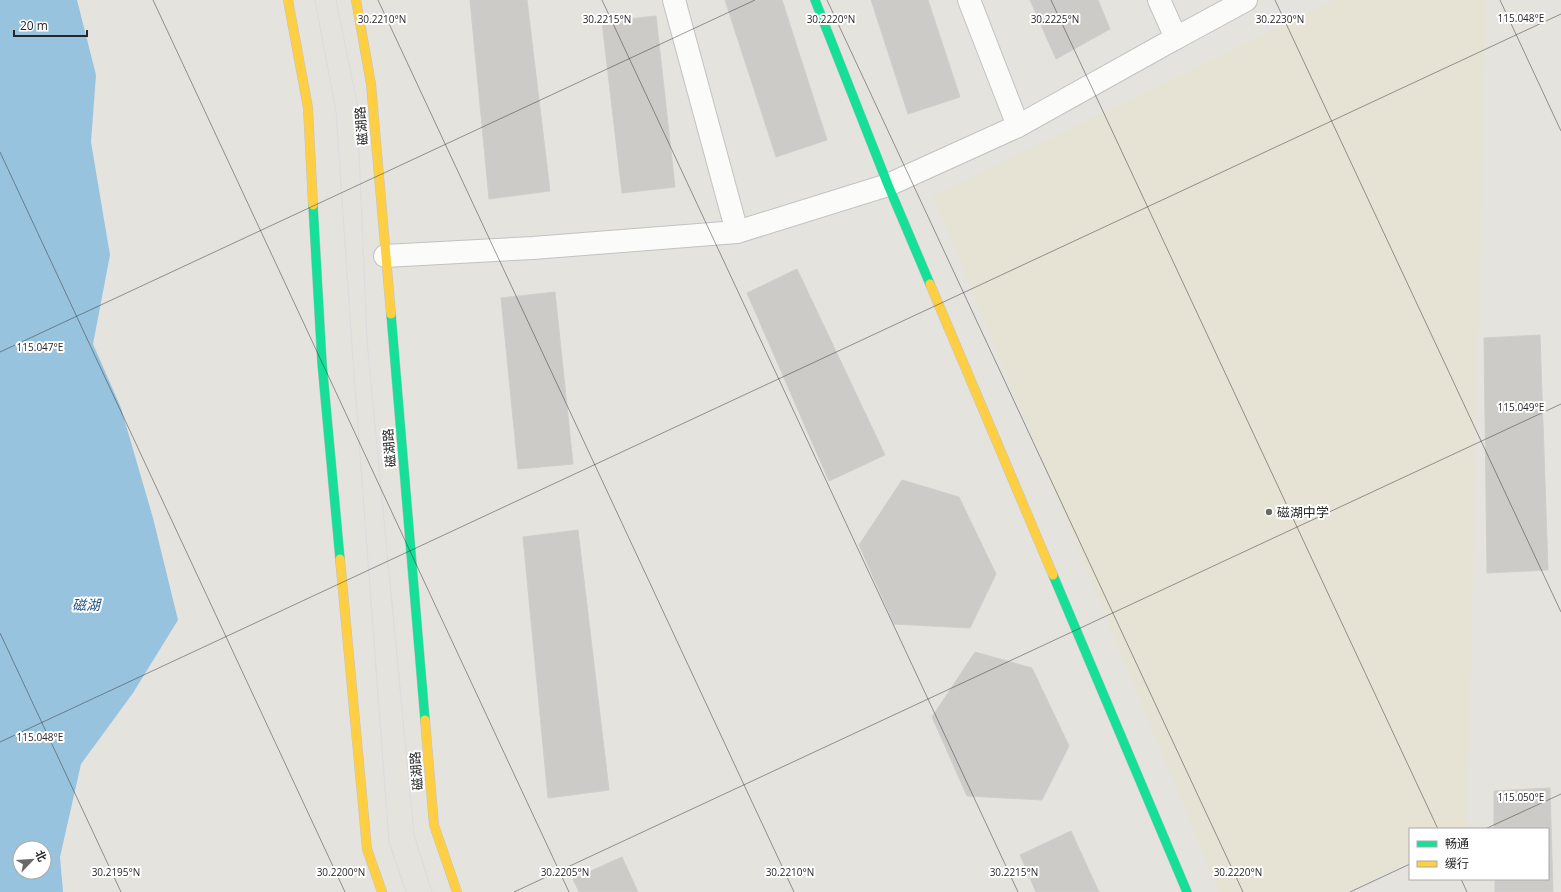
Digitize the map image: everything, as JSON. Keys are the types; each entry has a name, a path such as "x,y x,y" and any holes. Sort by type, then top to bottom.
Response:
{"main road":[{"path":"288,0 308,108 322,363 367,850 382,892"},
{"name":"磁湖路","path":"356,0 370,84 434,825 456,892"},
{"path":"815,0 888,185 1187,892"}],"street":[{"path":"674,0 736,232"},
{"path":"970,0 1018,126"},
{"path":"1159,0 1176,38"},
{"path":"385,256 533,248 736,232 888,185 1018,126 1246,0"}],"shaded area":[{"name":"磁湖中学","path":"1335,0 1486,0 1467,828 1409,828 1409,861 1345,892 1219,892 933,196"}],"water":[{"name":"磁湖","path":"0,0 77,0 96,75 91,142 110,255 93,344 121,408 153,518 178,620 133,693 81,764 60,857 63,892 0,892"}],"building":[{"path":"470,0 527,0 550,191 489,199"},
{"path":"725,0 782,0 827,140 776,157"},
{"path":"871,0 928,0 960,97 908,114"},
{"path":"1030,0 1098,0 1110,29 1056,59"},
{"path":"656,16 675,187 622,193 602,22"},
{"path":"797,269 885,455 829,481 747,293"},
{"path":"555,292 573,464 518,469 501,298"},
{"path":"1540,335 1548,570 1487,573 1484,338"},
{"path":"902,480 959,497 996,574 970,628 894,624 859,545"},
{"path":"578,530 609,790 548,798 523,537"},
{"path":"975,652 1032,668 1069,746 1042,800 967,796 932,717"},
{"path":"1550,788 1553,892 1495,892 1495,880 1549,880 1549,828 1494,828 1494,791"},
{"path":"1071,831 1099,892 1036,892 1020,855"},
{"path":"622,857 638,892 579,892 573,879"}],"tram line":[{"path":"315,0 336,112 389,842 406,892"},
{"path":"336,0 357,103 367,341 414,835 432,892"}],"traffic: fast":[{"path":"815,0 888,185 930,284"},
{"path":"313,205 322,363 340,559"},
{"path":"391,314 425,720"},
{"path":"1053,575 1187,892"}],"traffic: slow":[{"path":"288,0 308,108 313,205"},
{"path":"356,0 371,84 391,314"},
{"path":"930,284 1053,575"},
{"path":"340,559 367,849 382,892"},
{"path":"425,720 434,825 457,892"}],"place":[{"name":"磁湖中学","path":"1269,512"}]}
